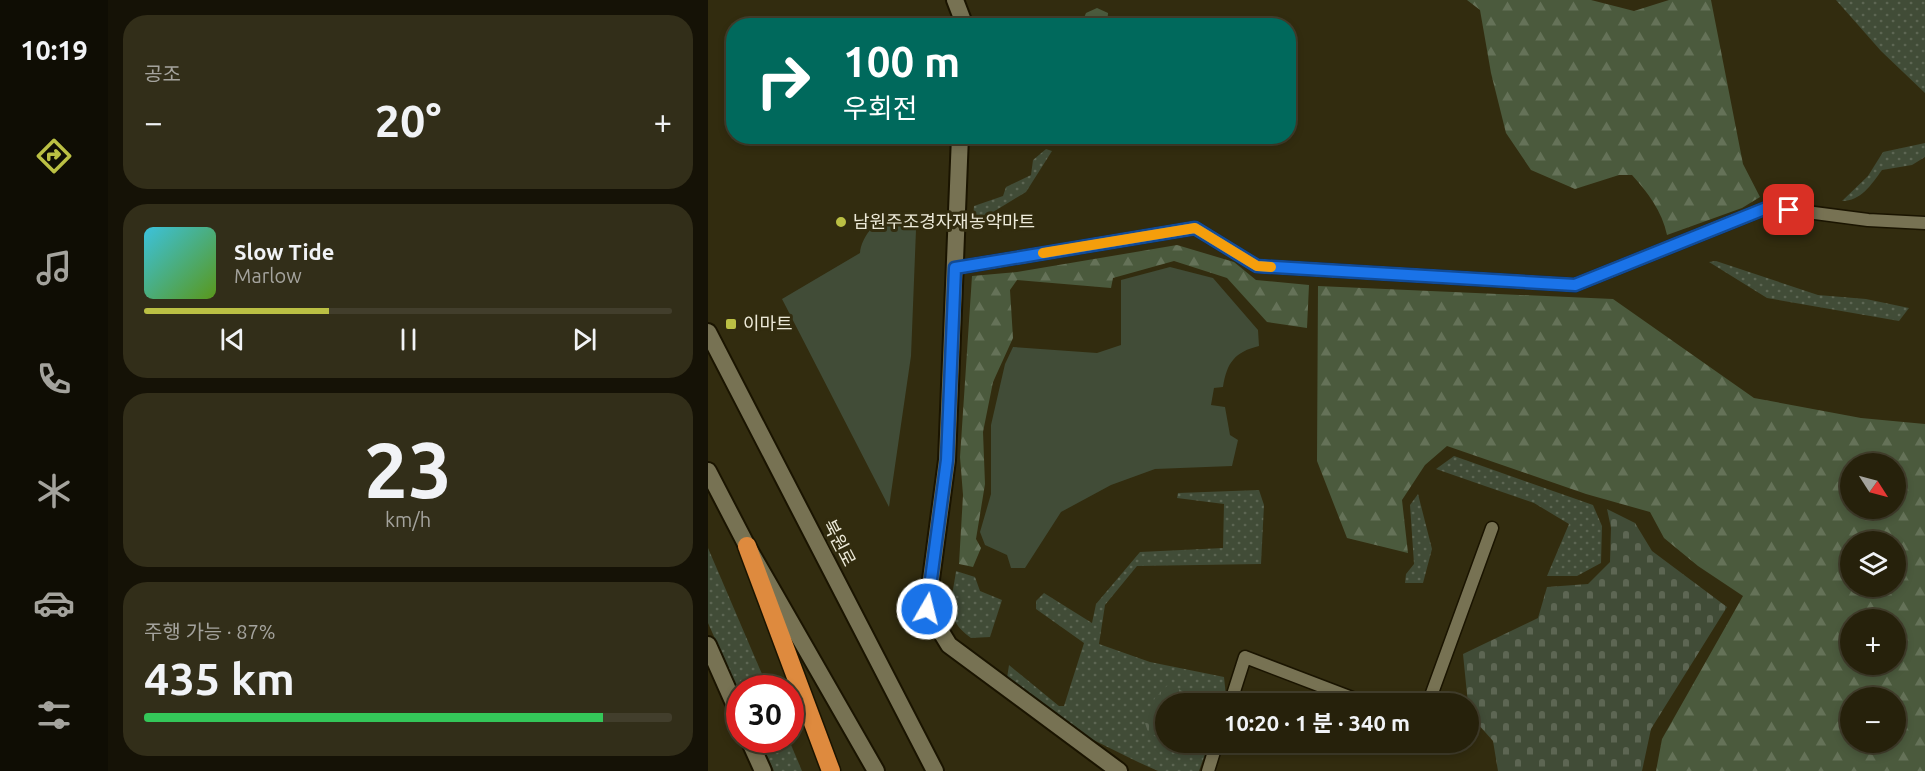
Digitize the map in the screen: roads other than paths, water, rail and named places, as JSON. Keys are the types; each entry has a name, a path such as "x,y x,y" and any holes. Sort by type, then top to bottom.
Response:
{"highway":[{"path":"747,546 831,771"}],"street":[{"path":"955,0 962,18"},
{"path":"960,144 947,460 927,609 949,645 1119,771"},
{"name":"북원로","path":"708,332 935,771"},
{"path":"708,471 747,546 876,771"},
{"path":"708,645 726,686"},
{"path":"755,753 763,771"}],"lane":[{"path":"955,268 1195,228 1257,266 1575,285 1769,207 1868,220 1925,223"},
{"path":"1432,693 1492,528"},
{"path":"1234,693 1245,657 1339,693"},
{"path":"1208,771 1214,753"}],"place":[{"name":"남원주조경자재농약마트","path":"841,222"},
{"name":"이마트","path":"731,324"}]}
